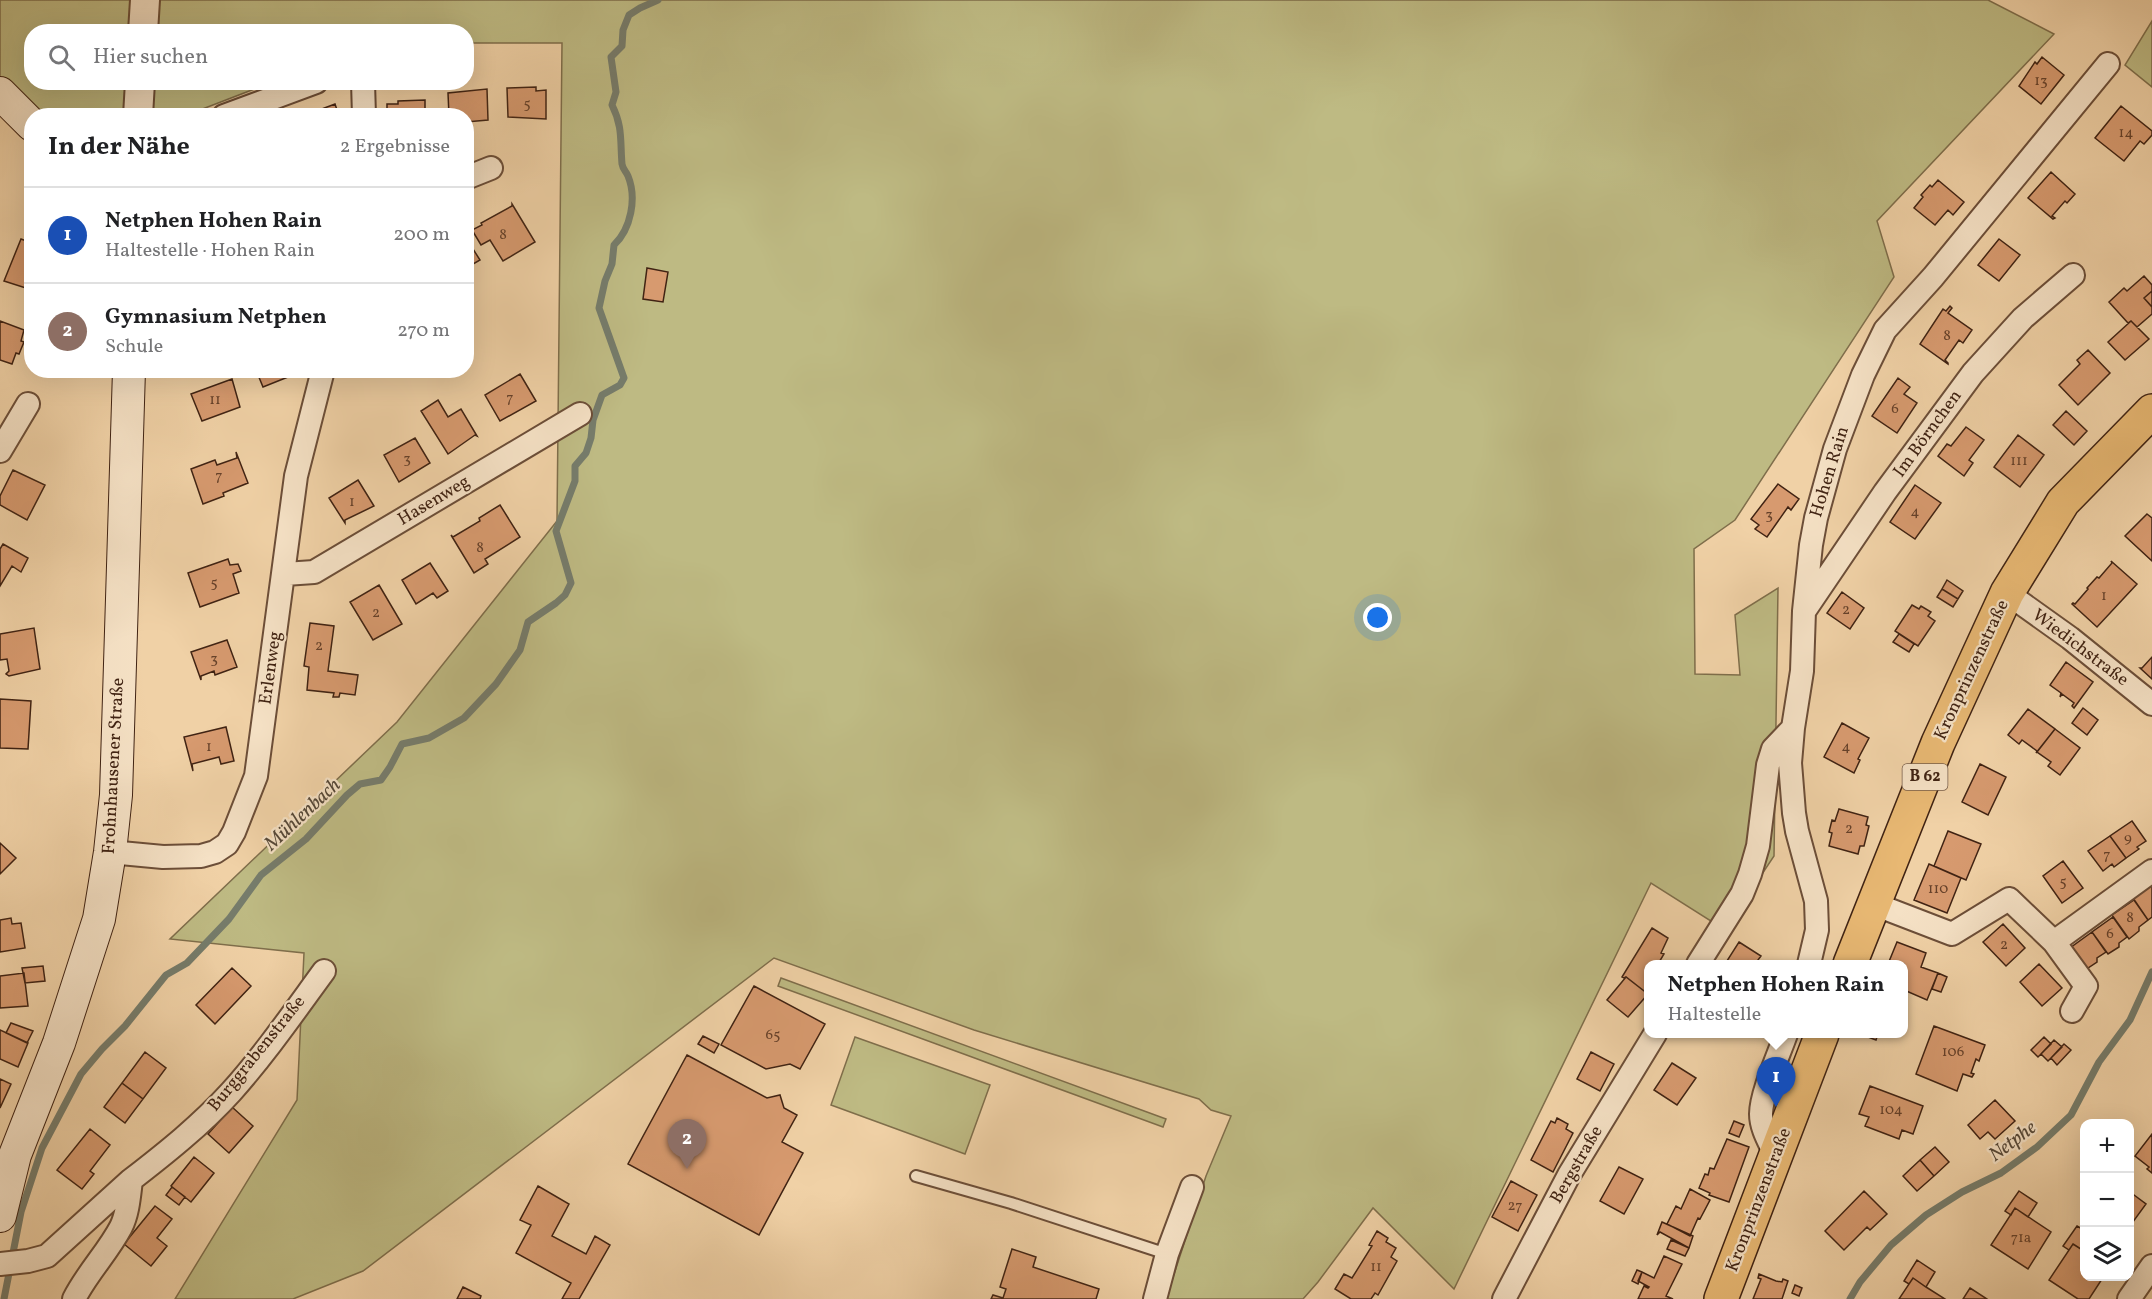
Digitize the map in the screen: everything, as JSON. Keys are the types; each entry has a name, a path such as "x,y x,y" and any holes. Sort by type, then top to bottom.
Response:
{"main road":[{"path":"0,93 24,117"},
{"name":"Frohnhausener Straße","path":"0,1216 15,1155 59,1043 99,919 110,852 116,795 129,378"},
{"name":"Kronprinzenstraße","path":"1852,960 1938,743 2007,593 2063,502 2152,411"},
{"name":"Kronprinzenstraße","path":"1721,1299 1820,1038"}],"street":[{"path":"144,24 145,0"},
{"name":"Hohen Rain","path":"1810,960 1817,930 1816,902 1794,813 1790,763 1802,671 1804,611 1810,545 1835,449 1863,375 1885,330 1933,277 2108,63"},
{"path":"138,108 140,90"},
{"path":"246,108 294,90"},
{"path":"363,90 364,108"},
{"path":"474,175 491,168"},
{"name":"Im Börnchen","path":"1804,611 1885,492 1973,373 2023,318 2073,275"},
{"name":"Erlenweg","path":"110,852 163,857 201,856 216,852 227,844 234,832 256,776 285,574 296,476 321,378"},
{"path":"0,451 28,404"},
{"name":"Hasenweg","path":"285,574 314,572 580,414"},
{"name":"Wiedichstraße","path":"2007,593 2152,704"},
{"path":"1701,960 1742,894 1750,874 1758,846 1767,775 1773,749 1793,728"},
{"path":"2054,942 2152,871"},
{"path":"1874,904 1952,934 2009,899 2054,942 2086,986 2072,1011"},
{"name":"Burggrabenstraße","path":"0,1263 28,1262 48,1256 131,1180 185,1138 231,1092 324,971"},
{"name":"Bergstraße","path":"1504,1299 1569,1175 1653,1038"},
{"path":"1775,1154 1764,1131 1761,1114 1764,1096 1785,1038"},
{"path":"74,1299 80,1286 122,1226 129,1201 131,1180"},
{"path":"1155,1299 1167,1254 1192,1187"},
{"path":"2129,1299 2152,1266"}],"lane":[{"path":"916,1176 1011,1203 1167,1254"}],"shaded area":[{"path":"0,0 1988,0 2054,34 1877,221 1894,277 1735,520 1694,549 1695,674 1740,675 1735,615 1778,588 1774,856 1725,930 1651,883 1454,1289 1373,1208 1303,1299 1166,1299 1206,1176 1231,1116 1211,1110 1199,1099 974,1030 774,958 363,1271 293,1299 175,1299 297,1100 304,953 170,939 397,722 557,521 562,43 474,43 474,24 24,24 24,90 252,90 205,108 28,108 0,81"},
{"path":"2152,21 2152,87 2125,65"},
{"path":"781,978 1166,1119 1163,1127 778,986"},
{"path":"855,1037 990,1085 965,1154 831,1105"}],"building":[{"path":"2042,57 2064,75 2041,104 2019,86 2035,62 2037,64"},
{"path":"536,87 536,91 546,90 546,119 508,117 507,88"},
{"path":"487,89 488,120 474,121 474,108 449,108 448,93"},
{"path":"425,100 425,108 387,108 387,104 398,104 398,101"},
{"path":"335,104 336,108 324,108"},
{"path":"2121,106 2152,131 2152,135 2144,144 2140,141 2124,161 2095,138"},
{"path":"2051,172 2075,194 2067,203 2065,201 2052,216 2055,218 2053,219 2028,198"},
{"path":"1938,180 1964,202 1953,215 1948,210 1935,225 1914,208 1923,197 1921,195"},
{"path":"512,204 535,242 503,261 490,240 481,245 474,229"},
{"path":"21,239 24,240 24,287 4,281"},
{"path":"1999,239 2020,255 1999,281 1978,265"},
{"path":"474,251 480,260 474,264"},
{"path":"647,268 668,272 663,302 643,299"},
{"path":"2144,276 2152,285 2152,291 2144,298 2152,307 2152,314 2137,327 2131,321 2128,323 2109,302 2124,288 2127,291"},
{"path":"2152,291 2152,307 2144,298"},
{"path":"1950,306 1952,308 1948,313 1972,330 1963,343 1959,340 1945,360 1948,364 1920,344 1943,309 1946,311"},
{"path":"0,321 24,330 21,341 24,342 12,364 0,360"},
{"path":"2131,321 2149,339 2125,360 2108,342"},
{"path":"2088,350 2110,373 2078,405 2059,385 2080,364 2077,360"},
{"path":"520,374 536,401 500,421 485,395"},
{"path":"259,378 286,378 263,387"},
{"path":"1898,378 1910,387 1904,394 1917,403 1897,433 1872,416"},
{"path":"232,379 240,407 202,421 191,394"},
{"path":"438,400 448,417 461,409 477,436 475,435 448,454 421,411"},
{"path":"2066,411 2087,431 2074,445 2053,425"},
{"path":"1966,427 1984,440 1969,460 1973,463 1964,476 1938,456 1947,444 1951,446"},
{"path":"2018,435 2044,455 2020,487 1994,467"},
{"path":"415,438 430,463 399,482 384,455"},
{"path":"236,452 248,483 203,504 191,469 215,460 217,465 237,458"},
{"path":"13,470 45,485 27,520 0,505 0,496"},
{"path":"358,480 374,506 345,520 345,523 329,498"},
{"path":"1778,484 1799,499 1791,510 1788,507 1767,537 1755,529 1759,525 1751,519"},
{"path":"1915,485 1941,503 1915,539 1890,522"},
{"path":"500,505 520,537 485,559 488,564 474,573 451,535 453,537 480,521 479,518"},
{"path":"2147,514 2152,518 2152,561 2125,536"},
{"path":"3,544 28,558 21,572 12,566 0,586 0,549"},
{"path":"228,559 230,565 238,564 241,571 233,574 239,593 200,607 188,573"},
{"path":"2111,561 2137,584 2097,627 2072,604 2075,604 2097,577 2099,578 2112,563"},
{"path":"430,563 448,591 437,598 433,593 416,604 402,580"},
{"path":"1947,580 1963,591 1958,599 1942,589"},
{"path":"379,585 402,624 373,640 350,602"},
{"path":"1942,589 1958,599 1953,607 1937,597"},
{"path":"1842,592 1864,608 1850,629 1827,613"},
{"path":"1912,605 1919,609 1921,606 1931,612 1928,616 1935,621 1918,646 1895,631"},
{"path":"310,623 334,626 328,671 358,675 355,695 340,693 339,697 333,697 334,693 307,690 309,667 304,666"},
{"path":"34,628 40,669 9,676 6,674 9,671 7,659 0,660 0,634"},
{"path":"1899,634 1914,644 1909,652 1893,642"},
{"path":"227,640 237,667 215,675 214,671 201,676 201,680 191,652"},
{"path":"2152,657 2152,679 2140,668"},
{"path":"2066,662 2093,682 2074,708 2072,706 2074,703 2062,694 2060,697 2061,693 2050,685"},
{"path":"0,699 31,701 28,749 0,748"},
{"path":"2083,708 2098,720 2087,735 2072,723"},
{"path":"2028,709 2055,729 2036,753 2037,751 2022,740 2019,744 2008,735"},
{"path":"1842,723 1869,738 1858,759 1860,760 1854,773 1824,757"},
{"path":"226,727 234,761 221,764 219,757 192,764 193,771 184,737"},
{"path":"2055,729 2080,748 2060,775 2048,766 2051,762 2037,752"},
{"path":"1980,764 2006,777 1988,815 1962,802"},
{"path":"1839,809 1868,817 1866,825 1869,826 1864,846 1860,846 1858,854 1829,846 1832,820 1835,821"},
{"path":"2132,821 2146,841 2126,858 2110,836"},
{"path":"1948,831 1981,844 1966,880 1934,866"},
{"path":"2110,836 2126,858 2114,867 2112,864 2103,871 2088,851"},
{"path":"0,843 16,858 0,874"},
{"path":"2063,861 2083,888 2062,903 2043,876"},
{"path":"1929,864 1961,878 1947,913 1914,900"},
{"path":"2152,884 2152,917 2148,920 2133,898"},
{"path":"2134,900 2148,920 2129,939 2112,915"},
{"path":"2113,917 2127,937 2119,943 2119,947 2108,954 2092,932"},
{"path":"11,918 12,924 21,923 25,948 0,952 0,920"},
{"path":"2003,924 2025,948 2006,966 1983,942"},
{"path":"1652,928 1668,938 1660,960 1644,960 1644,991 1626,977 1622,977"},
{"path":"2092,932 2106,952 2085,970 2070,948"},
{"path":"1739,942 1761,956 1758,960 1728,960"},
{"path":"1897,942 1926,953 1921,967 1938,973 1927,1000 1908,992 1908,960 1890,960"},
{"path":"2039,964 2062,988 2042,1006 2020,982"},
{"path":"43,966 45,981 25,983 22,968"},
{"path":"232,968 251,986 215,1024 196,1005"},
{"path":"24,973 28,1006 0,1008 0,976"},
{"path":"1938,973 1947,977 1941,992 1932,989"},
{"path":"1626,977 1644,991 1644,999 1628,1017 1607,1000"},
{"path":"754,986 825,1024 800,1069 790,1064 766,1069 721,1045"},
{"path":"11,1023 33,1031 27,1043 6,1033"},
{"path":"1934,1026 1985,1045 1979,1061 1976,1059 1971,1073 1974,1074 1972,1077 1963,1074 1957,1091 1916,1074"},
{"path":"0,1030 28,1043 18,1067 0,1059"},
{"path":"703,1036 719,1044 714,1053 698,1044"},
{"path":"2044,1037 2051,1044 2038,1057 2031,1050"},
{"path":"2054,1040 2062,1047 2048,1061 2041,1054"},
{"path":"2064,1044 2071,1050 2057,1065 2051,1058"},
{"path":"145,1052 166,1068 143,1099 122,1083"},
{"path":"1591,1052 1614,1064 1600,1091 1577,1079"},
{"path":"687,1055 767,1098 780,1095 784,1108 797,1115 782,1142 803,1153 759,1235 628,1164"},
{"path":"1672,1063 1696,1078 1677,1105 1654,1090"},
{"path":"0,1079 11,1084 0,1108"},
{"path":"122,1083 143,1099 125,1123 104,1107"},
{"path":"1870,1086 1923,1106 1913,1134 1902,1130 1899,1139 1865,1126 1869,1117 1859,1114"},
{"path":"1995,1100 2015,1121 1995,1139 1988,1132 1980,1139 1968,1125"},
{"path":"232,1107 253,1126 229,1153 208,1134"},
{"path":"1557,1118 1568,1124 1566,1129 1573,1133 1553,1172 1531,1160 1551,1121 1555,1123"},
{"path":"1734,1121 1744,1125 1739,1137 1729,1133"},
{"path":"90,1129 110,1145 90,1171 94,1174 82,1189 57,1170"},
{"path":"2152,1134 2152,1173 2147,1169 2149,1167 2135,1156"},
{"path":"1727,1139 1749,1147 1729,1202 1709,1195 1710,1193 1699,1188 1705,1174 1708,1175 1710,1168 1714,1169"},
{"path":"1935,1147 1949,1162 1934,1176 1920,1160"},
{"path":"194,1157 214,1173 191,1202 171,1186"},
{"path":"1920,1160 1934,1176 1917,1191 1903,1176"},
{"path":"1619,1167 1643,1179 1624,1214 1600,1201"},
{"path":"1511,1181 1537,1195 1518,1231 1492,1217"},
{"path":"538,1186 569,1204 552,1236 586,1254 595,1236 610,1245 579,1299 562,1299 571,1283 516,1253 531,1225 520,1220"},
{"path":"172,1187 185,1197 179,1205 166,1195"},
{"path":"1690,1189 1710,1200 1690,1236 1667,1224 1676,1206 1681,1209"},
{"path":"1864,1191 1887,1214 1870,1230 1867,1227 1844,1250 1825,1231"},
{"path":"2019,1191 2037,1203 2028,1217 2015,1208 2011,1215 2005,1211"},
{"path":"2134,1195 2146,1204 2134,1220"},
{"path":"155,1206 172,1219 157,1238 167,1246 151,1266 124,1244"},
{"path":"2015,1208 2051,1232 2028,1269 1991,1245"},
{"path":"1662,1222 1693,1236 1689,1248 1660,1232 1657,1235"},
{"path":"2077,1226 2080,1228 2080,1248 2073,1244 2069,1250 2063,1246"},
{"path":"1377,1231 1388,1238 1386,1242 1396,1248 1391,1257 1397,1261 1378,1295 1375,1293 1371,1299 1351,1299 1335,1289 1344,1274 1352,1278 1372,1246 1369,1245"},
{"path":"1671,1240 1689,1248 1685,1256 1667,1249"},
{"path":"2073,1244 2080,1248 2080,1281 2101,1281 2089,1299 2078,1299 2049,1280"},
{"path":"1012,1249 1036,1257 1033,1267 1099,1289 1096,1299 991,1299 993,1295 1003,1298 1006,1289 1000,1287"},
{"path":"1664,1256 1682,1264 1666,1296 1673,1299 1638,1299 1644,1286 1649,1287 1638,1281 1642,1272 1654,1278"},
{"path":"1917,1260 1935,1272 1926,1287 1913,1278 1909,1284 1904,1281"},
{"path":"1637,1270 1642,1272 1638,1284 1632,1281"},
{"path":"1759,1274 1776,1281 1782,1282 1783,1279 1788,1281 1782,1299 1753,1299 1761,1279 1758,1278"},
{"path":"1913,1278 1926,1287 1945,1299 1899,1299"},
{"path":"1795,1285 1802,1288 1799,1296 1792,1293"},
{"path":"463,1287 481,1296 480,1299 457,1299"},
{"path":"1970,1288 1987,1299 1963,1299"}],"waterway":[{"name":"Mühlenbach","path":"4,1299 21,1212 42,1148 81,1074 125,1026 166,975 187,963 229,919 261,875 306,839 347,795 360,784 381,780 402,744 429,738 464,718 496,684 520,650 528,622 565,595 571,583 556,531 575,481 575,466 586,453 593,420 602,395 620,385 624,378 599,308 605,281 612,264 614,245 625,231 632,203 631,185 622,164 619,127 612,105 616,92 611,57 622,46 623,30 629,15 658,0"},
{"name":"Netphe","path":"1850,1299 1860,1282 1891,1245 1926,1215 1962,1192 2001,1173 2037,1147 2071,1115 2099,1062 2130,1020 2152,972"}],"place":[{"name":"Netphen Hohen Rain","path":"1776,1107"},
{"name":"Gymnasium Netphen","path":"687,1169"}]}
